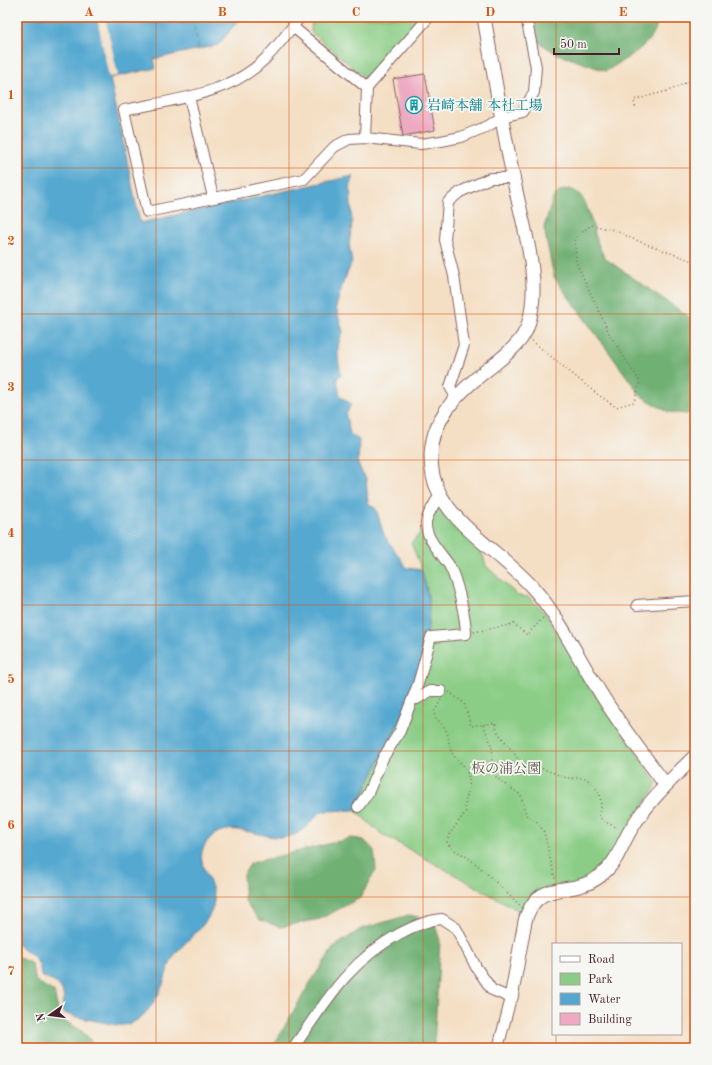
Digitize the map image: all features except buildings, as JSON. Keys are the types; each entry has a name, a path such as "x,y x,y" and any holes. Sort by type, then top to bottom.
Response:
{"street":[{"path":"300,17 265,59 229,84 189,97 124,110 147,212 304,179 334,147 349,139 366,138 421,144 461,137 488,126 502,117 523,112 534,92 536,67 526,17"},
{"path":"366,138 367,88 429,17"},
{"path":"484,17 513,178 534,282 528,327 524,334 509,352 464,387 437,427 433,442 433,475 440,494 455,516 517,571 550,610 616,718 665,784"},
{"path":"293,27 367,88"},
{"path":"189,97 213,197"},
{"path":"456,397 450,387 464,345 454,276 445,240 448,202 460,192 490,178 513,178"},
{"path":"358,807 368,793 383,758 400,731 418,684 431,637 466,634 466,622 452,572 437,550 427,530 426,521 440,494"},
{"path":"637,605 695,601"},
{"path":"418,684 417,699 430,691 441,691"},
{"path":"498,1048 512,998 528,909 534,900 549,891 588,883 610,868 616,861 631,829 665,784 695,756"},
{"path":"293,1048 338,984 368,953 411,927 436,920 442,919 456,928 476,967 492,990 512,998"}],"path":[{"path":"635,107 634,100 671,90 695,78"},
{"path":"524,334 597,394 616,407 634,402 640,382 610,335 576,262 575,238 591,225 614,230 633,239 695,262"},
{"path":"466,634 514,624 527,635 550,610"},
{"path":"528,909 520,906 496,884 483,869 450,848 447,842 449,835 466,811 464,805 469,791 470,782 466,768 452,754 450,741 444,727 435,718 434,712 442,697 441,691 450,692 464,703 471,726 495,723 497,731 519,760 567,778 585,778 589,781 600,794 601,807 599,816 603,821 618,828"},
{"path":"483,724 492,749 493,760 489,765 490,771 499,781 522,794 526,815 537,822 544,832 555,879 549,891"}],"green space":[{"path":"312,17 423,17 375,76 364,77 311,32"},
{"path":"534,17 658,17 657,26 653,35 647,42 631,55 606,71 557,54 540,43 532,23"},
{"path":"569,189 577,192 583,199 590,215 598,244 606,259 695,321 695,412 686,414 668,412 641,396 554,277 544,228 553,198 560,191"},
{"name":"板の浦公園","path":"440,503 447,517 461,532 467,534 480,545 486,566 518,596 529,597 546,614 657,784 611,859 595,875 523,913 380,833 355,810 399,722 422,570 411,543 426,527"},
{"path":"352,838 364,840 374,850 376,870 360,898 320,919 280,927 258,919 245,901 243,875 251,863"},
{"path":"409,915 433,920 440,940 434,1048 272,1048 310,983 334,947 361,929"},
{"path":"17,957 31,963 36,981 54,992 60,1019 85,1034 91,1042 93,1048 17,1048"}],"water":[{"path":"17,17 241,17 218,45 154,59 156,68 110,78 140,223 353,176 350,187 352,224 349,244 352,262 343,283 336,307 343,332 340,337 338,347 338,358 341,374 337,379 340,396 351,404 346,415 350,434 359,440 358,465 366,479 368,503 376,509 384,535 407,568 422,570 429,601 427,633 422,660 414,686 392,737 355,810 322,811 298,833 283,837 272,837 236,830 225,830 215,834 206,843 202,850 201,858 211,885 214,900 209,916 205,923 174,956 153,1004 142,1016 130,1024 123,1025 115,1025 81,1018 61,1011 64,998 61,988 53,981 41,976 39,965 34,957 17,945"}],"pier":[{"path":"97,17 105,17 118,76 109,77"}],"ferry route":[{"path":"192,17 199,49"}],"place":[{"name":"岩崎本舗 本社工場","path":"414,105"}]}
